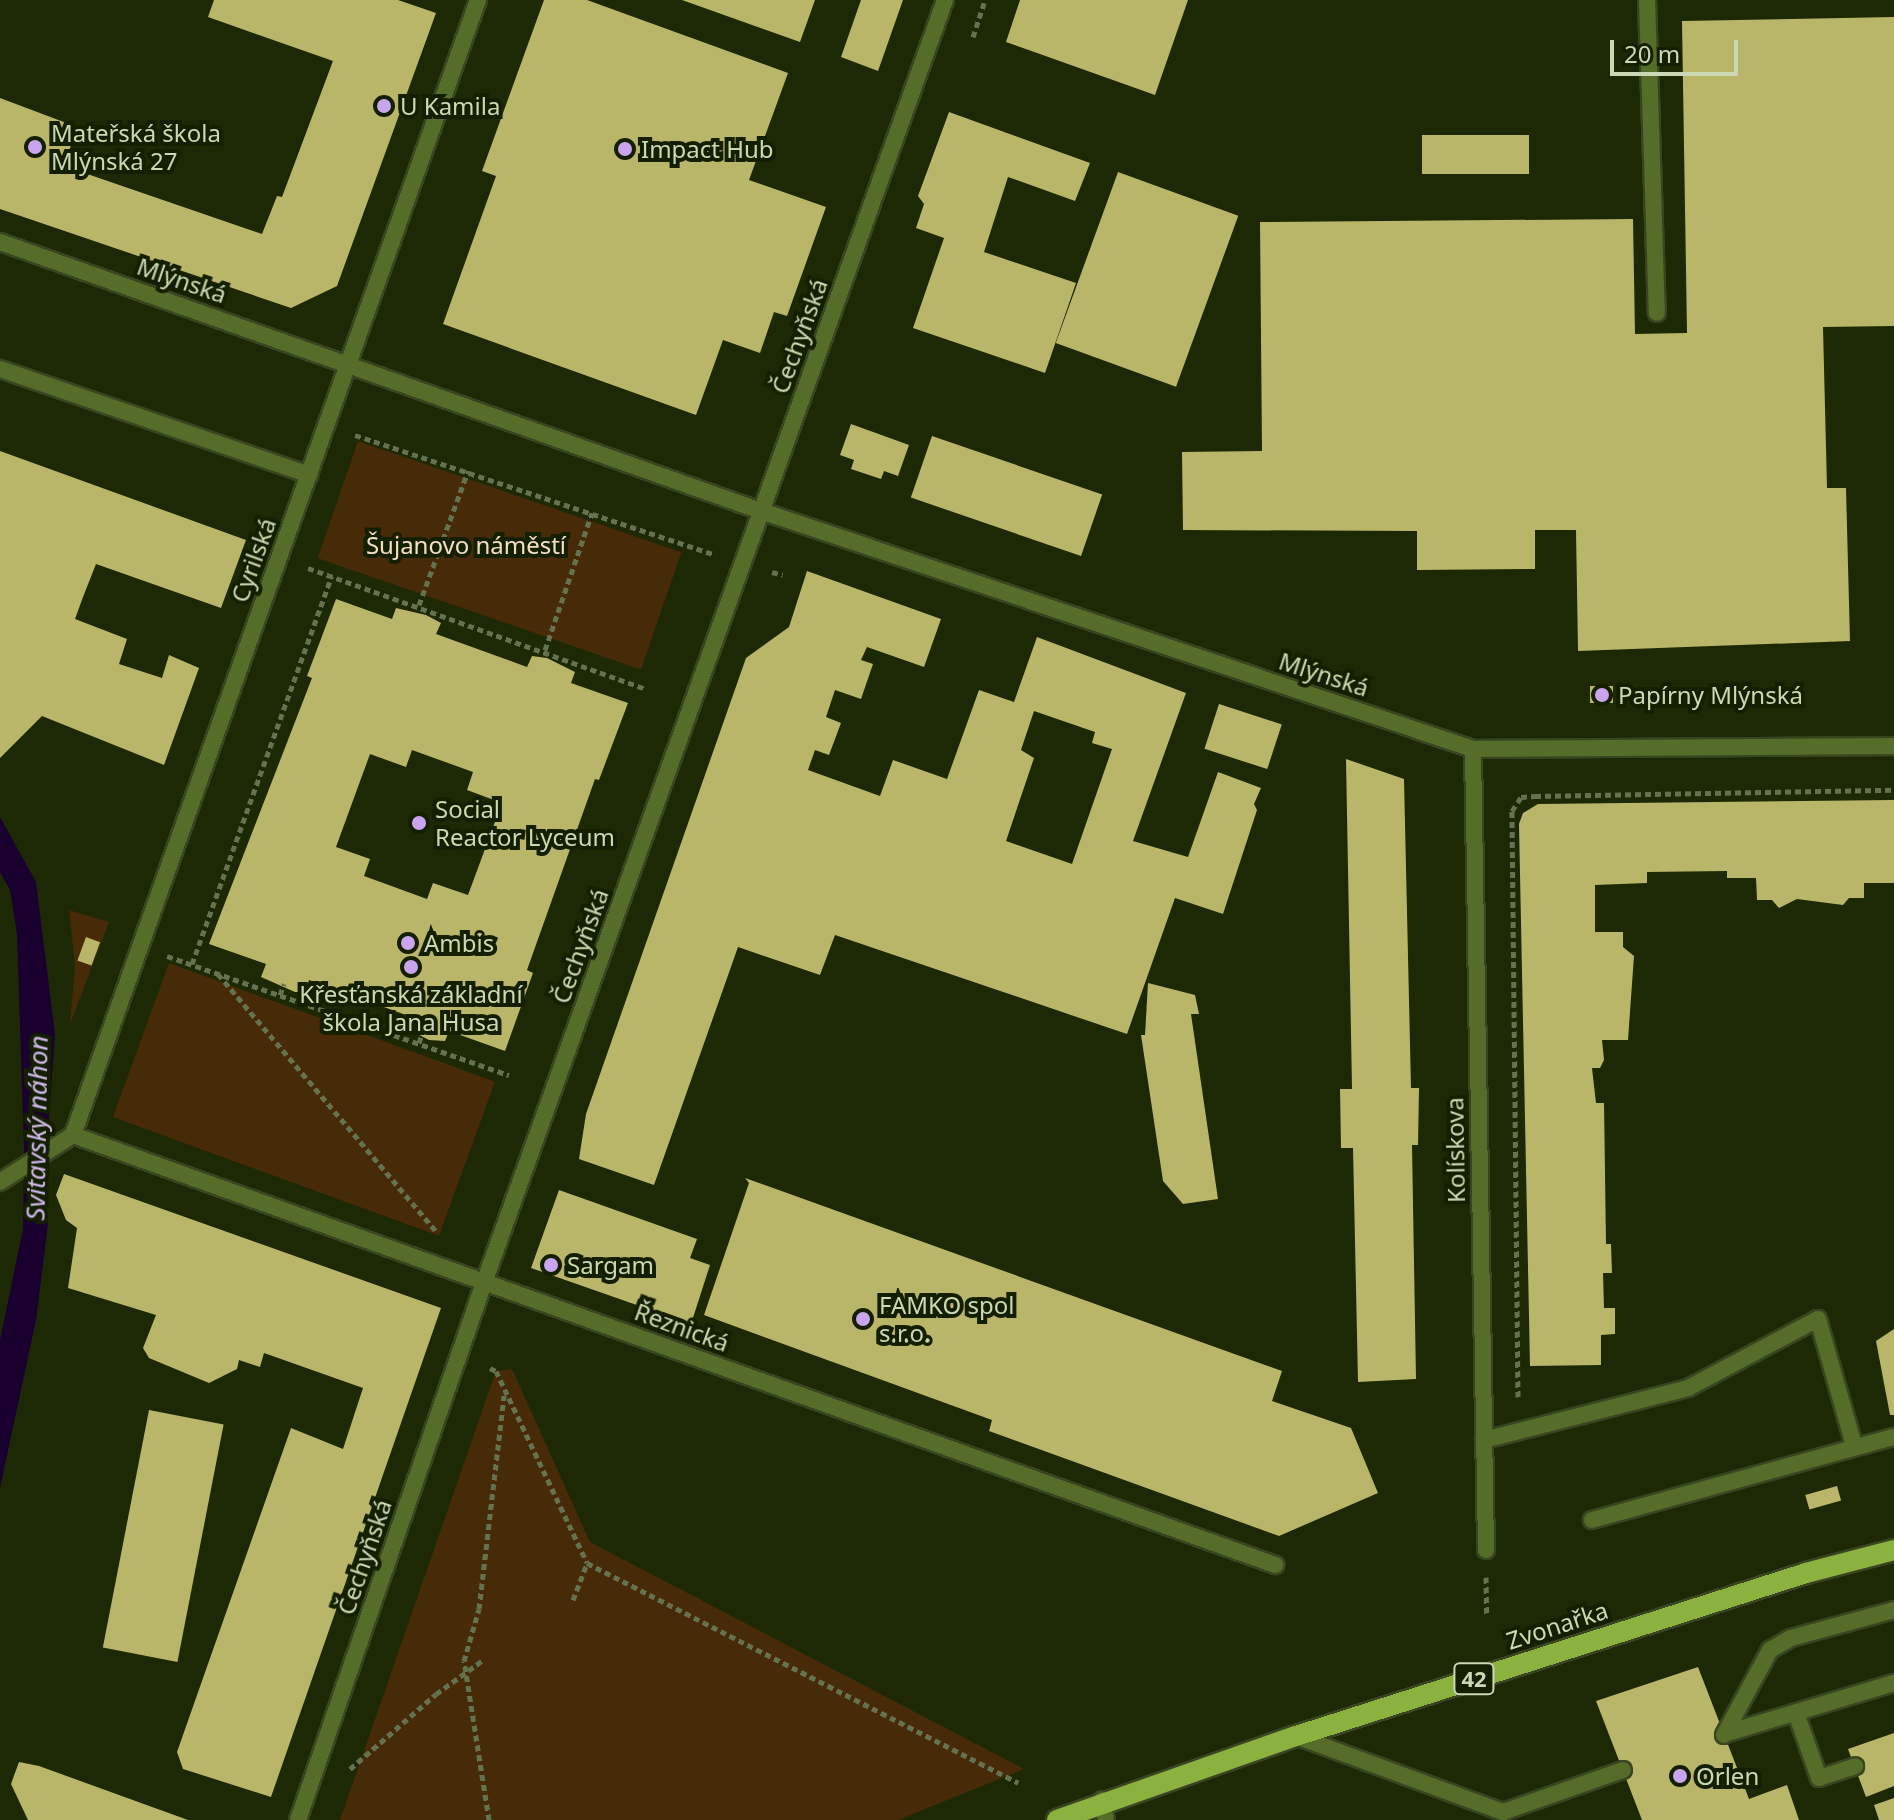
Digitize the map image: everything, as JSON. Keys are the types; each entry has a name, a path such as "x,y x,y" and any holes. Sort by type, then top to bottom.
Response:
{"main road":[{"name":"Zvonařka","path":"1057,1820 1104,1810 1296,1736 1806,1573 1894,1550"}],"street":[{"name":"Cyrilská","path":"73,1135 478,0"},
{"name":"Čechyňská","path":"298,1820 485,1280 945,0"},
{"path":"1647,0 1657,313"},
{"name":"Mlýnská","path":"0,242 349,364"},
{"path":"349,364 761,511"},
{"path":"0,369 309,475"},
{"name":"Mlýnská","path":"761,511 1473,749 1894,746"},
{"name":"Kolískova","path":"1473,749 1486,1550"},
{"path":"2,1181 73,1135"},
{"name":"Řeznická","path":"73,1135 1275,1565"},
{"path":"1484,1440 1688,1388 1818,1319 1854,1445"},
{"path":"1592,1520 1854,1445 1894,1437"},
{"path":"1894,1610 1791,1638 1770,1650 1726,1734 1894,1683"},
{"path":"1796,1713 1819,1778 1855,1766"},
{"path":"1296,1736 1503,1812 1623,1770"}],"path":[{"path":"973,37 985,0"},
{"path":"350,448 356,433 694,548"},
{"path":"419,605 468,471"},
{"path":"545,650 592,513"},
{"path":"301,582 312,552"},
{"path":"307,567 545,650 646,689"},
{"path":"192,964 332,576"},
{"path":"1518,1397 1512,811 1521,797 1535,796 1894,790"},
{"path":"160,971 171,941"},
{"path":"166,956 509,1075"},
{"path":"217,973 440,1236"},
{"path":"280,995 284,984"},
{"path":"419,1043 422,1033"},
{"path":"490,1368 505,1391 587,1563 1018,1783"},
{"path":"489,1820 465,1672 479,1609 505,1391"},
{"path":"1486,1550 1487,1616"},
{"path":"573,1600 587,1563"},
{"path":"350,1769 483,1660"}],"green space":[{"name":"Šujanovo náměstí","path":"358,441 681,552 641,670 318,558"},
{"path":"69,910 109,922 70,1024 75,966"},
{"path":"169,963 495,1082 439,1236 113,1117"},
{"path":"512,1369 590,1542 1024,1769 898,1820 340,1820 496,1371"}],"water":[{"name":"Svitavský náhon","path":"0,817 36,882 55,1034 43,1206 48,1224 36,1320 0,1488 0,1340 23,1229 24,1150 17,934 10,890 0,872"}],"building":[{"path":"214,0 398,0 436,13 337,286 291,308 0,209 0,98 77,127 64,166 262,234 277,196 282,197 333,61 208,17"},
{"path":"544,0 587,0 788,73 749,180 826,207 787,316 774,312 760,353 723,340 696,415 443,324 496,176 482,171"},
{"path":"682,0 815,0 800,42"},
{"path":"861,0 903,0 878,71 841,57"},
{"path":"1020,0 1188,0 1155,95 1006,42"},
{"path":"1894,17 1894,326 1823,327 1827,488 1846,488 1850,641 1578,651 1576,530 1535,530 1535,569 1417,570 1417,531 1183,530 1182,452 1262,451 1260,222 1633,219 1635,334 1687,333 1682,21"},
{"path":"949,112 1090,163 1075,201 1008,177 984,252 1076,283 1045,373 913,328 944,238 916,228 924,204 918,196"},
{"path":"1422,135 1529,135 1529,174 1422,174"},
{"path":"1118,172 1238,216 1176,387 1056,343"},
{"path":"851,424 909,445 898,476 884,471 881,479 851,469 854,460 840,455"},
{"path":"932,436 1102,495 1081,556 911,497"},
{"path":"0,451 246,540 221,608 96,564 83,597 75,619 127,639 119,664 162,678 169,655 199,668 164,765 42,716 0,758"},
{"path":"807,571 941,619 924,667 867,647 861,660 873,664 861,699 835,690 826,717 841,723 829,755 815,750 808,770 880,796 893,760 947,779 979,690 1014,702 1037,637 1186,693 1133,841 1188,857 1218,772 1261,788 1254,804 1257,810 1223,914 1175,898 1127,1034 835,935 820,975 738,947 654,1185 579,1159 586,1114 746,658 789,627","holes":["1034,711 1095,732 1092,743 1112,749 1072,864 1006,841 1034,758 1021,750"]},
{"path":"336,599 392,619 396,608 426,615 441,623 436,634 527,667 532,656 547,658 575,672 571,683 628,703 599,780 595,779 527,970 533,973 505,1051 449,1031 445,1041 429,1040 402,1026 406,1015 309,980 305,992 295,992 261,977 266,964 209,944 312,678 307,676","holes":["412,750 473,772 467,790 502,803 468,895 433,883 427,899 364,876 370,859 336,847 370,754 406,767"]},
{"name":"Papírny Mlýnská","path":"1590,686 1613,686 1613,703 1590,703"},
{"path":"1219,704 1282,724 1267,769 1204,749"},
{"path":"1346,759 1404,779 1411,1088 1419,1088 1418,1145 1412,1145 1416,1379 1358,1382 1353,1148 1341,1148 1340,1089 1352,1089"},
{"path":"1894,800 1894,883 1864,883 1864,898 1849,898 1843,905 1797,899 1779,908 1772,900 1757,900 1756,878 1727,878 1727,871 1647,872 1647,883 1595,885 1595,932 1623,932 1623,947 1634,956 1628,1040 1602,1040 1604,1060 1600,1068 1592,1068 1596,1103 1604,1103 1606,1244 1611,1244 1612,1273 1603,1273 1604,1308 1615,1308 1615,1334 1601,1335 1601,1365 1530,1366 1519,824 1523,813 1538,804"},
{"path":"86,937 100,942 92,966 77,960"},
{"path":"1148,983 1195,995 1199,1014 1191,1014 1218,1199 1183,1204 1163,1181 1141,1035 1145,1035"},
{"path":"64,1174 441,1308 271,1797 183,1769 177,1752 291,1428 343,1449 363,1388 264,1353 260,1367 239,1360 237,1369 209,1383 149,1358 143,1348 156,1315 68,1288 77,1228 66,1220 56,1195"},
{"path":"745,1178 1282,1371 1272,1401 1351,1428 1378,1493 1279,1536 989,1431 992,1420 704,1315 749,1183"},
{"path":"559,1190 697,1239 690,1258 710,1265 691,1324 531,1268"},
{"path":"1894,1329 1894,1415 1890,1415 1876,1341"},
{"path":"149,1410 224,1425 177,1662 103,1648"},
{"path":"1837,1486 1841,1500 1809,1510 1805,1495"},
{"path":"1698,1667 1749,1799 1787,1785 1799,1820 1642,1820 1596,1701"},
{"path":"1894,1733 1894,1786 1866,1797 1848,1749"},
{"path":"19,1762 39,1766 188,1820 28,1820 11,1784"},
{"path":"1894,1798 1894,1820 1879,1820 1874,1805"}],"place":[{"name":"U Kamila","path":"384,106"},
{"name":"Mateřská škola Mlýnská 27","path":"35,147"},
{"name":"Impact Hub","path":"625,149"},
{"name":"Papírny Mlýnská","path":"1602,695"},
{"name":"Social Reactor Lyceum","path":"419,823"},
{"name":"Ambis","path":"408,943"},
{"name":"Křesťanská základní škola Jana Husa","path":"411,967"},
{"name":"Sargam","path":"551,1265"},
{"name":"FAMKO spol s.r.o.","path":"863,1319"},
{"name":"Orlen","path":"1680,1776"}]}
